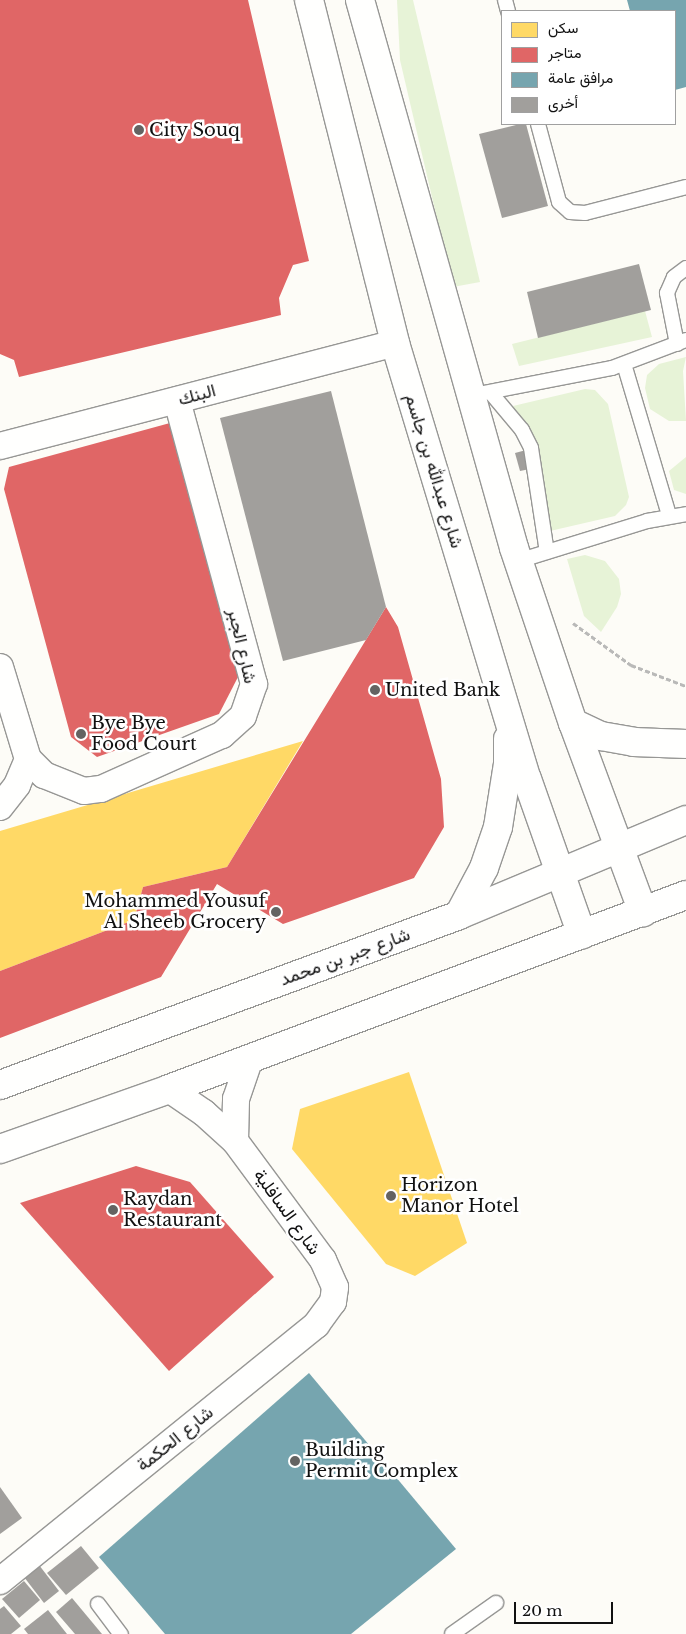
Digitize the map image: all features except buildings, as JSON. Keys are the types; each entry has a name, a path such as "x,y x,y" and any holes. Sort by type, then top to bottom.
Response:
{"street":[{"name":"شارع عبدالله بن جاسم","path":"309,0 395,343 527,779 582,935"},
{"path":"360,0 368,31 482,394 518,561 573,723 621,846 643,912"},
{"name":"البنك","path":"0,446 395,343"},
{"name":"شارع الجبر","path":"28,759 44,775 57,783 84,791 101,789 222,735 234,726 250,702 254,684 250,664 177,400"},
{"path":"0,667 28,759 17,785 0,807"},
{"path":"460,915 484,868 498,827 508,764 507,710"},
{"path":"573,723 601,736 642,743 686,744"},
{"name":"شارع جبر بن محمد","path":"0,1085 460,915 686,820"},
{"path":"0,1149 169,1089 686,895"},
{"path":"234,1141 236,1098 250,1058"},
{"name":"شارع السافلية","path":"169,1089 204,1113 234,1141 322,1260 334,1287"},
{"name":"شارع الحكمة","path":"0,1581 316,1325 333,1302 334,1287"}],"lane":[{"path":"368,31 375,0"},
{"path":"538,125 559,202 570,212 585,213 686,187"},
{"path":"482,394 624,364 682,342 667,293 674,277 686,268"},
{"path":"624,364 669,515"},
{"path":"482,394 522,430 531,448 547,552"},
{"path":"518,561 669,515 686,514"},
{"path":"452,1634 496,1603"},
{"path":"98,1604 121,1634"}],"path":[{"path":"568,619 631,665 686,686"}],"green space":[{"path":"397,0 413,0 480,282 453,287 400,60"},
{"path":"645,311 652,337 519,366 512,344"},
{"path":"686,357 683,371 686,421 669,421 650,409 645,388 647,375 659,364"},
{"path":"585,389 595,390 608,404 629,497 626,505 615,516 550,531 527,431 513,406"},
{"path":"686,457 686,494 674,490 669,471"},
{"path":"585,555 605,561 619,579 621,594 617,607 601,632 584,616 567,559"}],"place":[{"name":"City Souq","path":"139,130"},
{"name":"United Bank","path":"375,690"},
{"name":"Bye Bye Food Court","path":"81,734"},
{"name":"Mohammed Yousuf Al Sheeb Grocery","path":"276,912"},
{"name":"Horizon Manor Hotel","path":"391,1196"},
{"name":"Raydan Restaurant","path":"113,1210"},
{"name":"Building Permit Complex","path":"295,1461"}]}
